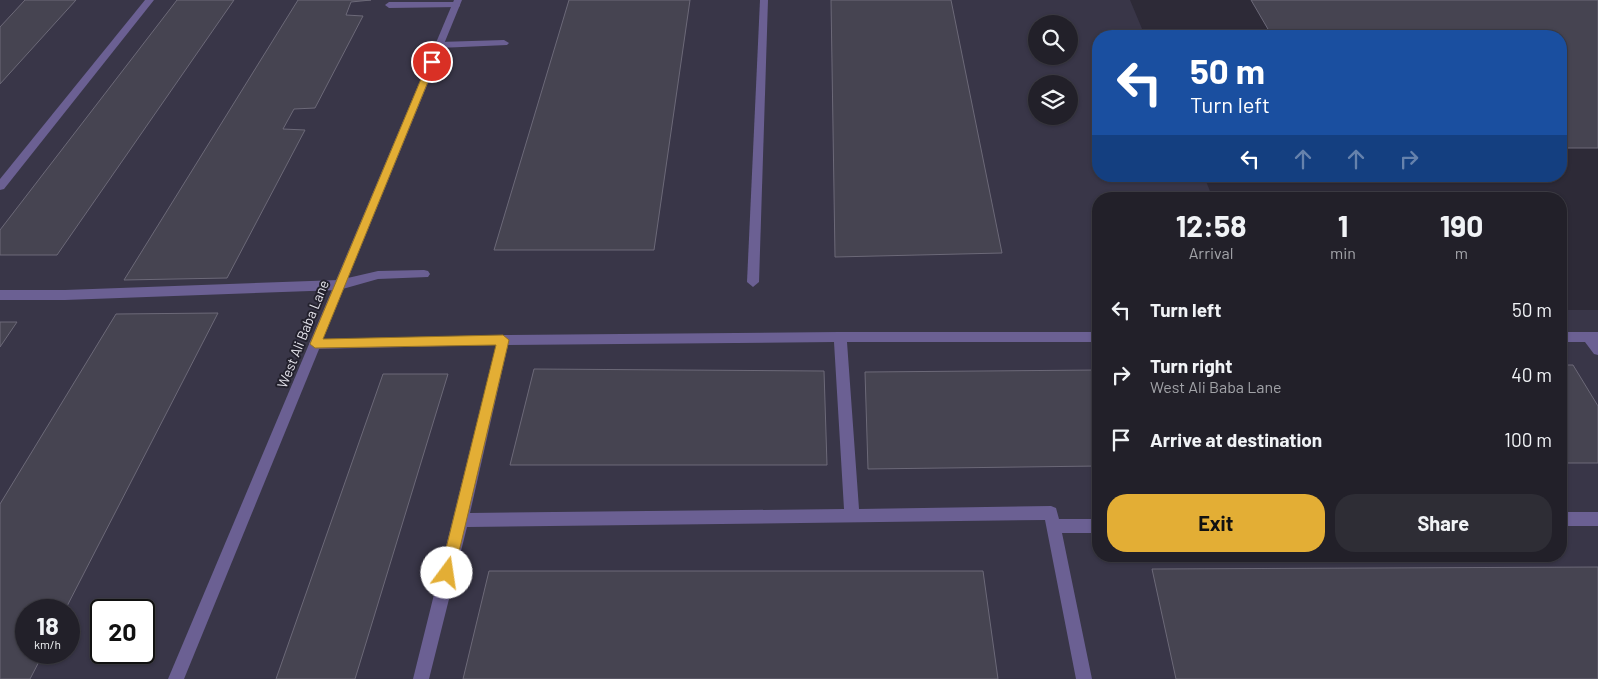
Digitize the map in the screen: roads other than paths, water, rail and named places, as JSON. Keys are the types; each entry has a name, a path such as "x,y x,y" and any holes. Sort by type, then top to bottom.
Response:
{"street":[{"path":"0,186 150,0"},
{"path":"753,282 764,0"},
{"path":"389,5 457,2"},
{"name":"West Ali Baba Lane","path":"176,679 457,2"},
{"path":"439,45 504,43"},
{"path":"0,295 65,295 339,285 378,275 424,274"},
{"path":"840,337 852,516"},
{"path":"315,344 503,340 1092,337"},
{"path":"1567,337 1593,337 1598,350"},
{"path":"420,679 461,520 503,340"},
{"path":"461,520 1051,513 1084,679"},
{"path":"1567,519 1598,519"},
{"path":"1053,526 1092,526"}]}
